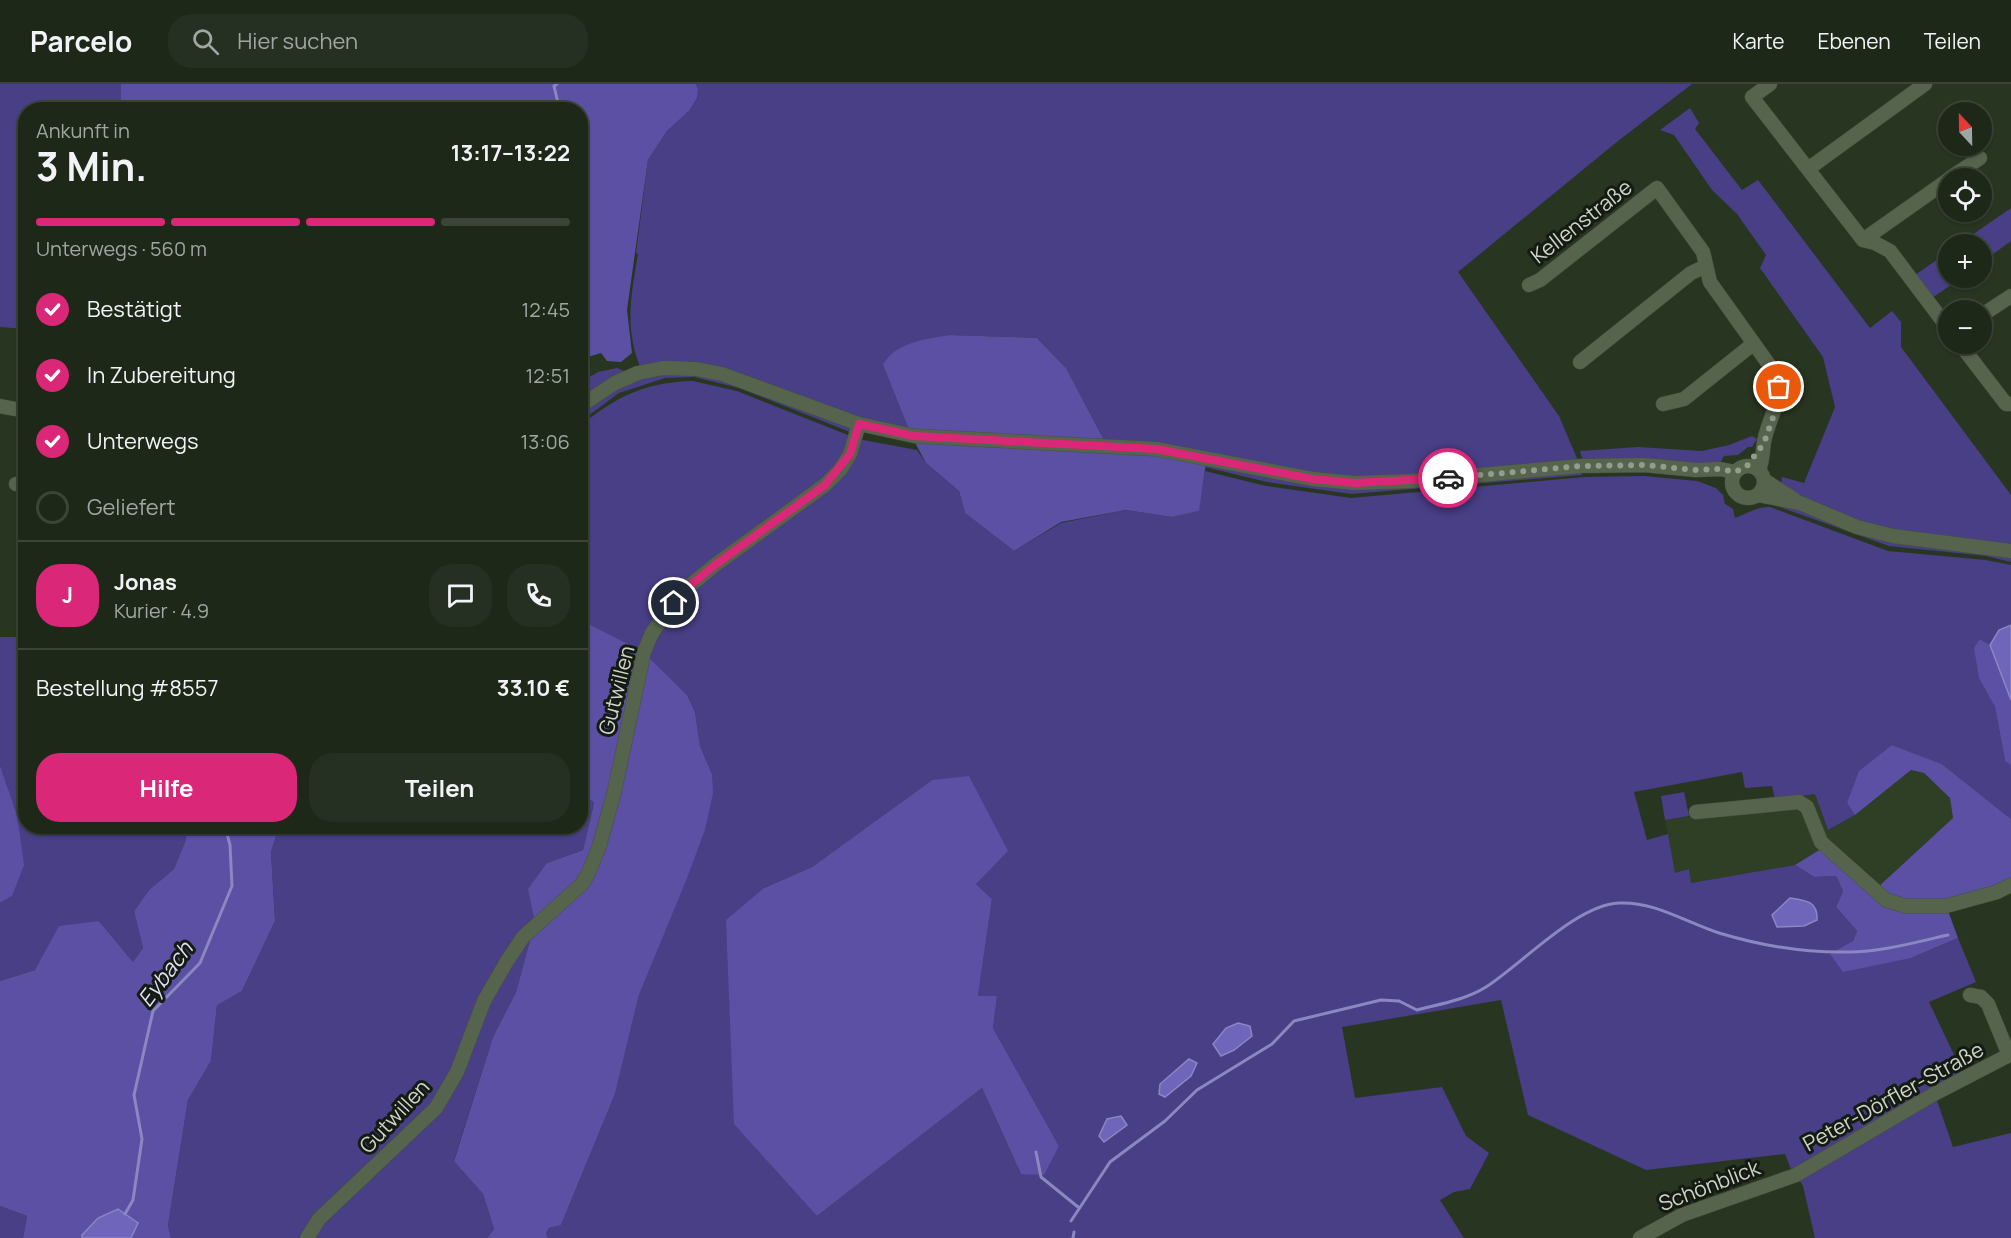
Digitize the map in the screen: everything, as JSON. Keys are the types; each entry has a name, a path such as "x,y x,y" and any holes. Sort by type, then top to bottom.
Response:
{"street":[{"path":"1770,84 1752,97 1863,240 1890,251 1938,315"},
{"path":"1808,169 1925,84"},
{"path":"1965,168 1980,158"},
{"path":"1863,240 1938,187"},
{"name":"Kellenstraße","path":"1529,285 1540,280 1657,188 1702,252 1706,266"},
{"path":"1580,363 1691,273 1706,266 1710,282 1773,370 1779,389 1778,403 1764,443 1765,455 1736,491 1750,498 1758,495 1800,503"},
{"path":"1992,308 2011,296"},
{"path":"1663,404 1684,399 1754,344"},
{"path":"1968,354 2006,404 2011,404"},
{"path":"588,401 615,383 638,373 663,368 696,369 722,374 859,424 914,436 1156,449 1313,479 1354,483 1411,481 1581,466 1644,465 1696,470 1720,469 1748,474 1800,503 1857,527 1893,536 2011,551"},
{"path":"0,406 18,409"},
{"name":"Gutwillen","path":"307,1238 319,1219 436,1108 457,1072 484,1001 507,961 523,937 573,892 588,874 599,847 614,793 644,652 652,633 682,592 715,565 825,485 850,454 859,424"},
{"path":"1748,474 1762,489 1758,495"},
{"path":"1696,812 1799,802 1807,807 1821,842 1886,900 1905,906 1946,906 1997,892 2011,885"},
{"path":"1970,995 1982,997 1988,1004 2010,1054"},
{"name":"Peter-Dörfler-Straße","path":"1796,1175 1934,1094 2010,1054"},
{"name":"Schönblick","path":"1640,1238 1682,1215 1796,1175"}],"shaded area":[{"path":"0,84 121,84 121,102 18,102 18,328 0,327"},
{"path":"121,84 696,84 698,89 697,98 689,111 667,131 648,160 627,310 632,353 621,362 607,361 601,353 588,357 588,102 121,102"},
{"path":"696,84 1692,84 1618,141 1458,272 1559,416 1579,463 1355,480 1104,440 1066,368 1037,338 950,335 883,365 909,430 859,420 723,369 641,369 632,340 630,312 648,160 667,131 689,111 697,98"},
{"path":"1690,108 1699,123 1695,129 1742,190 1758,180 1870,328 1892,311 1901,322 1901,347 2011,495 2011,548 1858,524 1798,496 1781,485 1782,477 1804,483 1835,407 1823,357 1760,268 1766,255 1737,214 1712,190 1674,135 1660,130"},
{"path":"2011,208 2011,241 1992,255 1992,234 1973,234"},
{"path":"1938,259 1938,288 1946,288 1932,298 1915,275"},
{"path":"950,335 1037,338 1066,368 1104,440 909,430 883,365 888,357 903,346"},
{"path":"617,368 626,372 611,378 588,393 588,378 598,372"},
{"path":"663,372 697,372 857,427 855,434 739,388 694,377 665,378 619,393 588,416 588,409 609,393 640,379"},
{"path":"693,381 737,391 853,437 837,468 713,563 642,651 588,624 588,420 607,406 633,393 676,382"},
{"path":"1752,436 1757,439 1752,447 1748,447 1738,455 1724,456 1719,465 1583,462 1580,451 1638,447 1702,451 1729,445"},
{"path":"858,439 917,450 926,463 959,491 965,513 1014,551 1061,523 1126,510 1172,517 1198,511 1205,471 1266,486 1351,498 1584,477 1644,476 1697,481 1716,488 1723,495 1725,504 1733,509 1735,518 1757,509 1770,507 1888,551 1986,560 2011,565 2011,625 1999,630 1990,645 1980,639 1980,678 1995,707 2005,761 2011,766 2011,819 1942,764 1892,745 1847,803 1855,815 1828,830 1815,794 1775,800 1772,786 1745,788 1742,772 1634,792 1647,840 1668,834 1675,873 1689,869 1691,883 1795,865 1814,877 1836,876 1843,891 1836,907 1857,931 1853,941 1911,958 1958,938 1976,982 1929,1002 1964,1076 1793,1174 1785,1154 1646,1170 1528,1115 1501,1000 1342,1027 1355,1098 1442,1087 1466,1136 1489,1153 1470,1189 1454,1192 1440,1200 1464,1238 548,1238 546,1233 549,1228 561,1225 615,1094 639,995 705,830 712,774 700,746 695,712 687,695 645,655 684,593 827,487","holes":["932,780 976,884 992,899 978,996 997,996 993,1028 1059,1146 1021,1174 982,1088 817,1216 764,888 812,867"]},
{"path":"913,439 1155,454 1206,462 1199,511 1172,517 1126,510 1061,522 1014,551 965,513 959,491 926,463"},
{"path":"1206,462 1313,483 1581,471 1582,475 1351,494 1267,482 1205,467"},
{"path":"1775,501 1856,529 2011,553 2011,562 1986,556 1889,546 1774,505"},
{"path":"588,624 642,651 687,695 695,712 700,746 712,774 713,793 705,830 639,995 615,1094 561,1225 549,1228 546,1233 548,1238 487,1238 494,1229 483,1194 454,1161 493,1037 516,992 535,922 528,889 547,863 583,850 594,803 588,798"},
{"path":"2011,625 2011,700 1990,645 1999,630"},
{"path":"0,637 18,637 18,834 187,834 174,869 149,890 134,911 143,948 133,962 99,921 35,970 0,981 0,903 12,896 17,815 0,765"},
{"path":"1980,639 1990,645 2011,700 2011,766 2005,761 1995,707 1979,678 1974,648"},
{"path":"1892,745 1942,764 2011,819 2011,880 1947,908 1958,938 1911,958 1843,972 1830,954 1853,941 1857,931 1836,907 1843,891 1836,876 1814,877 1795,865 1824,847 1877,888 1953,818 1950,798 1924,773 1911,770 1855,815 1847,803 1859,771"},
{"path":"0,765 17,815 24,865 12,896 0,903"},
{"path":"1911,770 1924,773 1950,798 1953,818 1877,888 1824,847 1795,865 1691,883 1675,873 1665,820 1776,804 1775,800 1815,794 1828,830 1855,815"},
{"path":"969,776 1008,851 976,884 992,899 978,996 997,996 993,1028 1059,1146 1044,1175 1021,1174 982,1088 817,1216 734,1124 726,920 764,888 812,867 932,780"},
{"path":"1684,792 1689,816 1665,820 1661,796"},
{"path":"588,798 594,803 588,829"},
{"path":"187,834 277,834 271,852 275,921 242,991 217,1005 211,1061 188,1100 168,1225 171,1238 131,1238 138,1223 118,1209 98,1218 82,1235 82,1238 23,1238 27,1216 0,1206 0,981 35,970 59,926 99,921 133,962 143,948 134,911 149,890 174,869"},
{"path":"277,834 587,834 583,850 547,863 535,922 516,992 493,1037 454,1160 483,1194 494,1229 487,1238 171,1238 168,1225 188,1100 211,1061 217,1004 242,991 275,921 271,852"},
{"path":"1790,898 1813,905 1817,920 1804,926 1777,927 1772,915"},
{"path":"1238,1023 1250,1026 1252,1036 1234,1050 1221,1056 1213,1044 1226,1028"},
{"path":"1189,1059 1197,1063 1191,1076 1165,1097 1159,1094 1160,1084"},
{"path":"1935,1095 1953,1147 2011,1133 2011,1238 1815,1238 1803,1186 1797,1176"},
{"path":"1121,1116 1127,1125 1104,1142 1099,1136 1107,1119"},
{"path":"0,1206 27,1216 23,1238 0,1238"},
{"path":"118,1209 138,1223 131,1238 82,1238 82,1235 98,1218"}],"waterway":[{"name":"Eybach","path":"557,84 554,86 558,102"},
{"name":"Eybach","path":"125,1214 133,1200 142,1139 134,1095 153,1011 200,963 232,886 230,845 227,834"},
{"path":"1071,1221 1110,1162 1165,1121 1197,1090 1272,1044 1294,1021 1381,1000 1399,1001 1417,1010 1470,995 1500,977 1568,924 1602,906 1619,903 1645,905 1735,938 1784,948 1816,951 1874,950 1948,935"},
{"path":"1036,1152 1041,1177 1078,1207"},
{"path":"1073,1238 1074,1232"}],"way so far":[{"path":"1448,478 1581,466 1644,465 1696,470 1720,469 1735,472 1747,466 1764,443 1778,403 1779,387"}],"route":[{"path":"674,603 682,592 715,565 825,485 840,470 850,454 859,424 914,436 1156,449 1313,479 1354,483 1448,478"}]}
